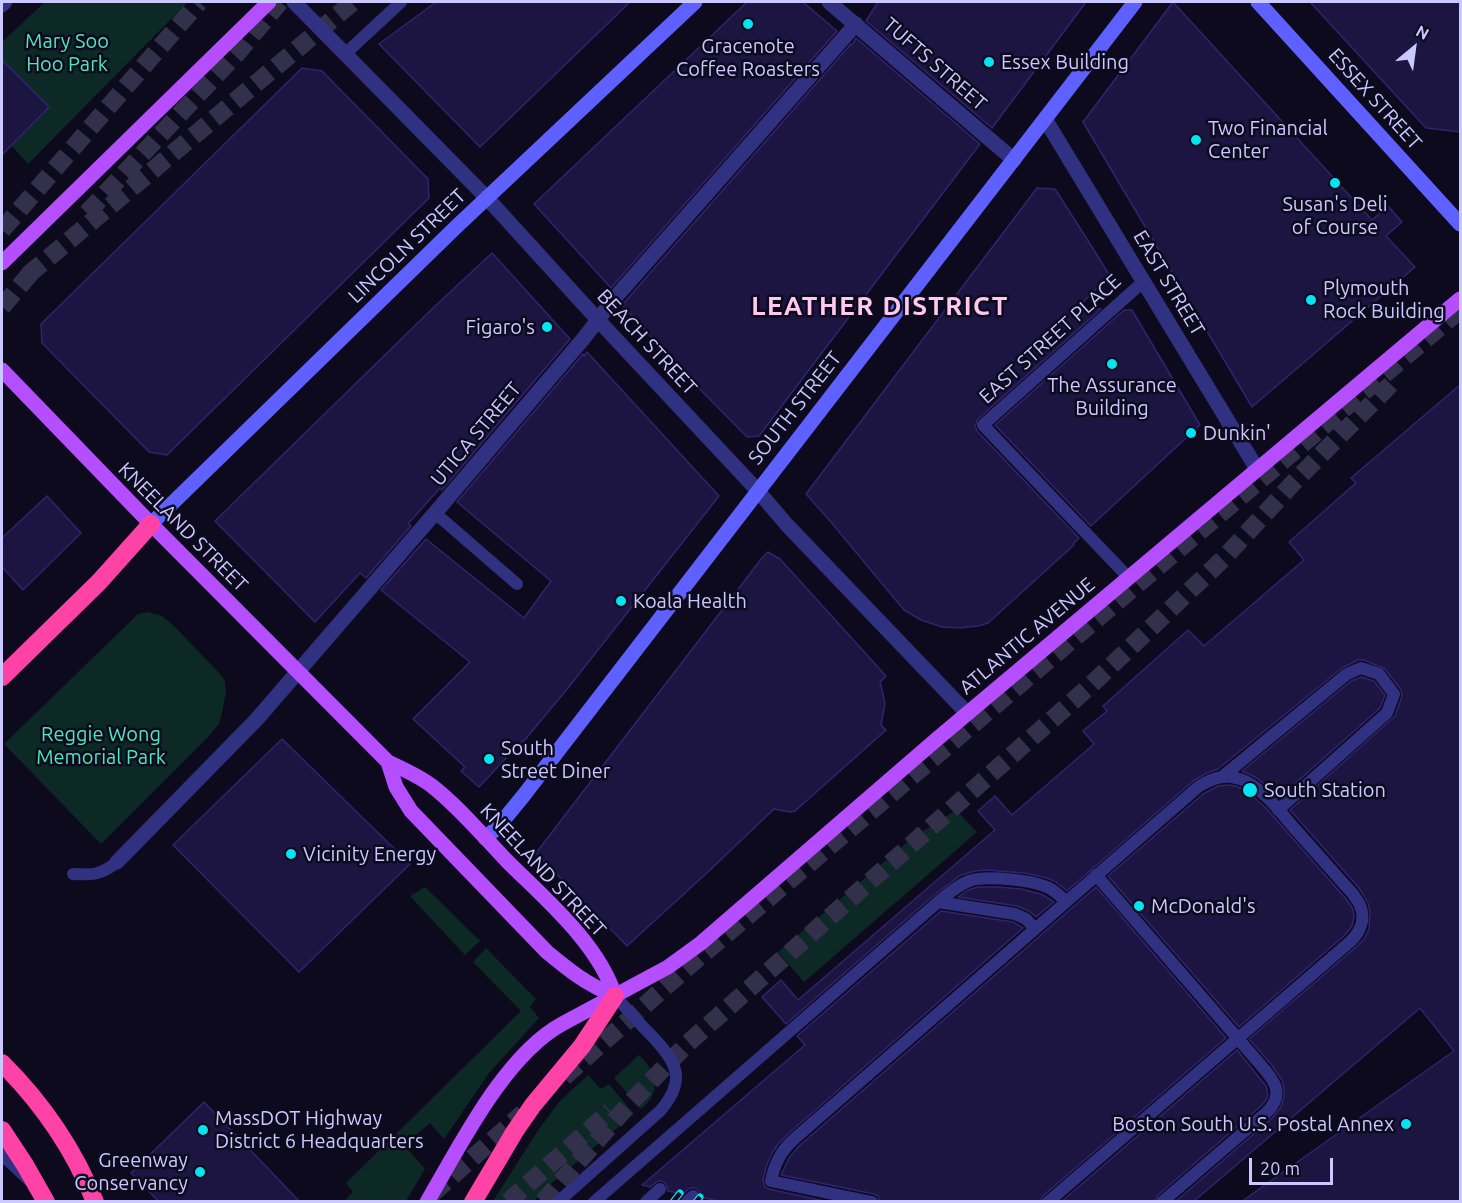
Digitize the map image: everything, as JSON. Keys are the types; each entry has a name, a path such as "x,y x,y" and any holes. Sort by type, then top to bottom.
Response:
{"highway":[{"path":"2,677 99,582 151,525"},
{"path":"473,1202 515,1131 533,1105 582,1046 615,996"},
{"path":"2,1063 49,1117 80,1168 95,1202"},
{"path":"2,1130 25,1164 46,1202"}],"main road":[{"path":"2,262 269,2"},
{"name":"LINCOLN STREET","path":"151,525 487,198 694,2"},
{"name":"SOUTH STREET","path":"485,838 497,828 524,795 1135,2"},
{"name":"ESSEX STREET","path":"1258,2 1461,224"},
{"name":"ATLANTIC AVENUE","path":"427,1202 501,1082 520,1059 551,1030 668,967 701,943 1128,577 1461,299"},
{"name":"KNEELAND STREET","path":"2,370 151,525 388,762 421,778 451,802 581,938 603,968 615,996"},
{"name":"KNEELAND STREET","path":"388,762 402,799 421,823 547,952 594,988 615,996"}],"street":[{"path":"2,5 5,2"},
{"name":"BEACH STREET","path":"294,2 487,198 788,525 968,714"},
{"name":"TUFTS STREET","path":"829,2 1014,159"},
{"name":"UTICA STREET","path":"117,862 243,734 435,513 584,338 621,291 856,24"},
{"name":"EAST STREET","path":"1045,119 1257,469"}],"lane":[{"path":"345,54 401,2"},
{"name":"EAST STREET PLACE","path":"1128,577 983,425 1144,281"},
{"path":"435,513 517,584"},
{"path":"1222,777 1347,674 1361,668 1379,674 1394,694 1387,713 1278,810"},
{"path":"872,1202 771,1181 773,1173 779,1158 793,1140 1198,787 1210,779 1222,777 1233,777 1246,781 1278,810 1353,894 1361,908 1362,924 1358,933 1352,941 1048,1202"},
{"path":"73,874 96,874 107,870 117,862"},
{"path":"1096,874 1238,1039 1277,1088 1276,1101 1267,1112 1162,1202"},
{"path":"594,1202 938,902 967,882 992,878 1040,885 1050,889 1066,902"},
{"path":"938,902 1015,914 1026,919 1035,929"},
{"path":"558,1202 660,1111 675,1087 673,1062 657,1041 615,996"},
{"path":"2,1155 51,1202"},
{"path":"646,1202 660,1189"}],"green space":[{"name":"Mary Soo Hoo Park","path":"45,2 188,2 28,164 11,145 49,107 2,60 2,42"},
{"name":"Reggie Wong Memorial Park","path":"148,612 162,616 175,627 225,681 226,692 222,712 219,724 209,736 101,844 4,744 138,614"},
{"path":"956,810 977,832 804,982 778,952 911,839"},
{"path":"425,887 480,941 465,955 410,896"},
{"path":"486,948 536,999 530,1007 539,1018 489,1073 444,1139 430,1123 404,1145 425,1169 406,1201 344,1201 353,1192 346,1183 521,1011 473,962"},
{"path":"639,1055 650,1068 655,1082 652,1096 641,1109 614,1078"},
{"path":"588,1075 601,1089 609,1084 634,1114 546,1188 534,1201 493,1201 539,1129 560,1101"}],"building":[{"path":"436,2 630,2 480,147 379,44"},
{"path":"747,2 803,2 837,31 611,288 534,204"},
{"name":"Essex Building","path":"878,2 1086,2 992,128 866,21"},
{"path":"1173,2 1372,220 1388,206 1402,222 1386,236 1415,267 1252,407 1083,122"},
{"path":"1310,2 1461,2 1461,132 1426,128"},
{"path":"856,38 980,144 759,436 747,437 622,305"},
{"path":"2,60 49,107 2,155"},
{"path":"302,68 322,71 428,179 429,198 167,455 149,452 42,343 41,324"},
{"path":"1037,188 1055,189 1110,276 1077,308 1101,309 978,419 975,426 977,431 1079,538 988,623 959,628 942,627 921,620 904,610 806,494"},
{"path":"492,253 570,339 442,490 440,488 408,524 411,526 366,578 360,573 315,622 215,521"},
{"name":"The Assurance Building","path":"1124,310 1132,310 1200,425 1091,526 995,425"},
{"path":"587,352 719,496 568,688 523,742 479,787 461,771 465,767 413,719 470,662 381,590 426,539 524,618 551,581 457,502"},
{"path":"1461,384 1461,1202 1241,1202 1454,1051 1420,1008 1193,1202 1175,1202 1272,1118 1281,1107 1284,1096 1282,1080 1249,1039 1356,947 1364,939 1369,929 1368,903 1359,888 1290,810 1395,716 1402,696 1401,690 1385,669 1364,660 1358,660 1342,668 1218,769 1193,781 1067,891 1047,878 1024,873 987,870 961,875 933,896 786,1024 762,997 781,980 798,1000 995,830 978,811 995,796 1012,815 1094,744 1083,731 1107,711 1103,706 1188,630 1204,646 1304,560 1289,542 1356,483 1351,478"},
{"path":"47,496 81,533 23,590 2,567 2,538"},
{"path":"768,552 780,559 886,676 880,682 885,703 881,725 886,730 795,811 774,809 627,946 536,853"},
{"path":"1361,677 1374,681 1385,695 1380,708 1279,798 1257,778 1242,771 1351,681"},
{"name":"Vicinity Energy","path":"282,739 410,864 299,972 173,845"},
{"path":"1218,786 1236,786 1248,792 1266,808 1346,899 1353,909 1354,917 1352,926 1345,935 1239,1027 1108,876 1203,794"},
{"path":"978,887 1021,889 1041,894 1054,902 1036,917 1017,906 958,897"},
{"path":"1096,887 1226,1038 1043,1196 1040,1202 880,1202 878,1196 874,1194 781,1175 789,1158 799,1146"},
{"path":"941,911 1013,922 1023,928 778,1144 766,1167 763,1180 765,1187 829,1202 721,1202 701,1197 695,1188 690,1188 683,1194 668,1191 666,1184 662,1181 650,1187 642,1185 805,1045 797,1036"},
{"path":"1237,1050 1266,1086 1268,1095 1266,1100 1157,1196 1154,1202 1061,1202"},
{"name":"MassDOT Highway District 6 Headquarters","path":"204,1102 300,1202 159,1202 131,1173"}],"tunnel":[{"path":"2,230 199,2"},
{"path":"87,213 239,51 280,2"},
{"path":"28,275 353,2"},
{"path":"2,307 35,268"},
{"path":"564,1077 689,966 1460,310"},
{"path":"543,1202 631,1102 687,1044 1092,684 1224,558 1295,481 1392,383"},
{"path":"508,1202 610,1111"},
{"path":"432,1194 523,1113"}],"railway":[{"path":"673,1202 680,1193"},
{"path":"696,1202 700,1197"}],"place":[{"name":"Gracenote Coffee Roasters","path":"748,24"},
{"name":"Essex Building","path":"989,62"},
{"name":"Two Financial Center","path":"1196,140"},
{"name":"Susan's Deli of Course","path":"1335,183"},
{"name":"Plymouth Rock Building","path":"1311,300"},
{"name":"Figaro's","path":"547,327"},
{"name":"The Assurance Building","path":"1112,364"},
{"name":"Dunkin'","path":"1191,433"},
{"name":"Koala Health","path":"621,601"},
{"name":"South Street Diner","path":"489,759"},
{"name":"South Station","path":"1250,790"},
{"name":"Vicinity Energy","path":"291,854"},
{"name":"McDonald's","path":"1139,906"},
{"name":"Boston South U.S. Postal Annex","path":"1406,1124"},
{"name":"MassDOT Highway District 6 Headquarters","path":"203,1130"},
{"name":"Greenway Conservancy","path":"200,1172"}],"district":[{"name":"LEATHER DISTRICT","path":"880,306"}]}
